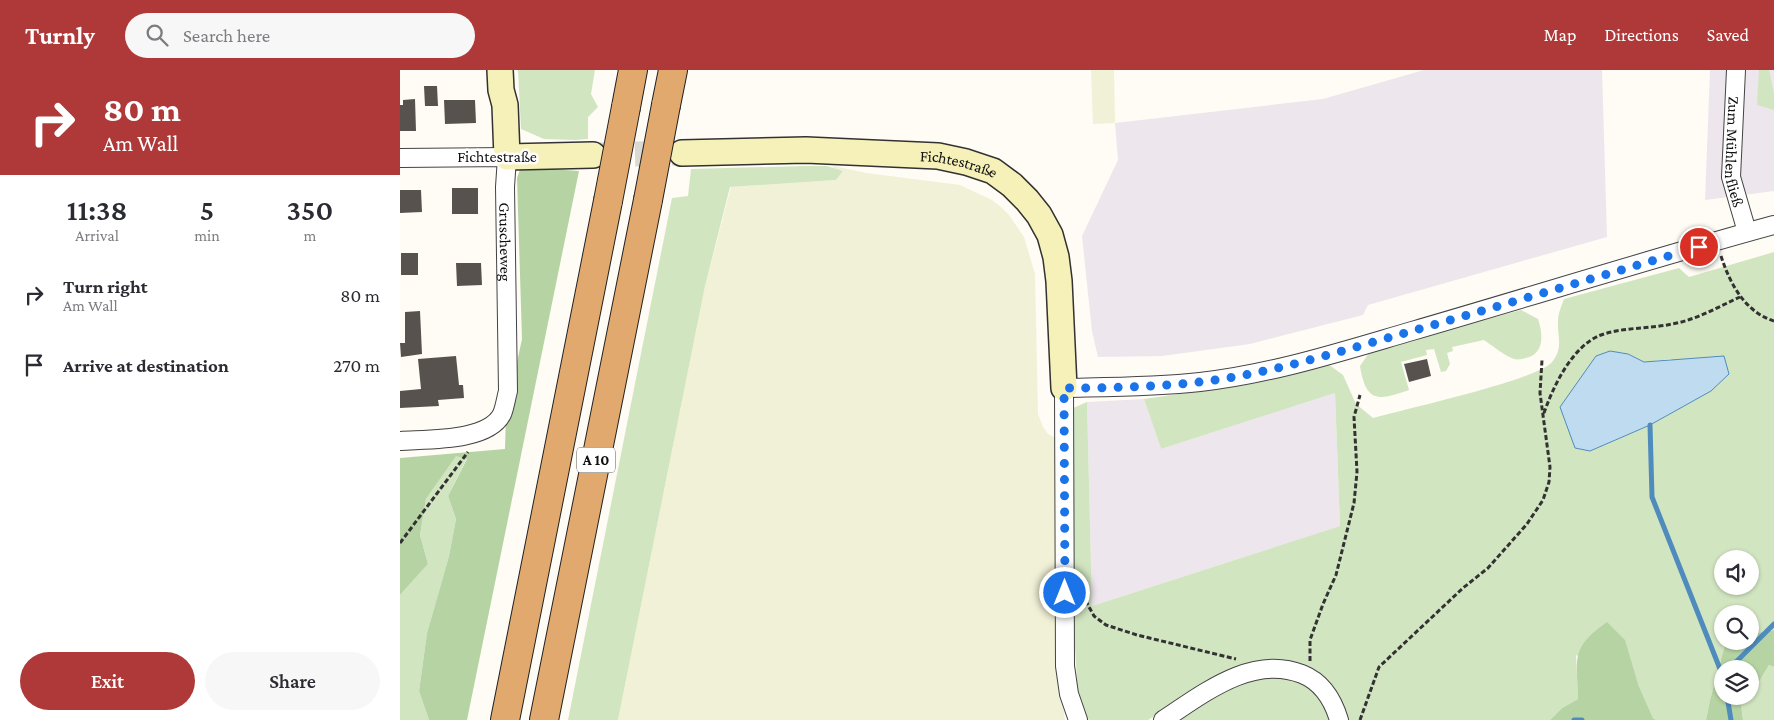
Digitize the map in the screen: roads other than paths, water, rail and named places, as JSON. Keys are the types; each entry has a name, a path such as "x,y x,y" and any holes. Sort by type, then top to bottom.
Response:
{"highway":[{"name":"A 10","path":"505,720 633,70"},
{"name":"A 10","path":"544,720 648,200 672,70"}],"street":[{"name":"Gruscheweg","path":"400,441 459,436 480,432 490,426 502,414 508,391 505,187 508,157 505,105 501,90 500,70"},
{"name":"Zum Mühlenfließ","path":"1736,70 1731,177 1748,232"},
{"name":"Fichtestraße","path":"682,153 806,150 938,156 966,162 993,171 1012,185 1027,200 1039,215 1050,235 1056,257 1059,281 1064,388"},
{"name":"Fichtestraße","path":"400,158 593,155"},
{"path":"1078,720 1069,694 1065,666 1064,388 1131,387 1201,382 1273,368 1346,350 1774,225"},
{"path":"1163,720 1212,688 1243,674 1268,668 1290,669 1313,678 1326,692 1336,709 1339,720"}],"water":[{"path":"1610,351 1628,354 1644,362 1724,356 1729,374 1711,391 1650,425 1590,451 1575,448 1560,407 1596,356"}],"waterway":[{"path":"1650,425 1652,497 1716,660"},
{"path":"1738,660 1774,624"},
{"path":"1728,705 1731,720"},
{"path":"1574,720 1582,720"}],"tunnel":[{"path":"598,155 676,153"}]}
